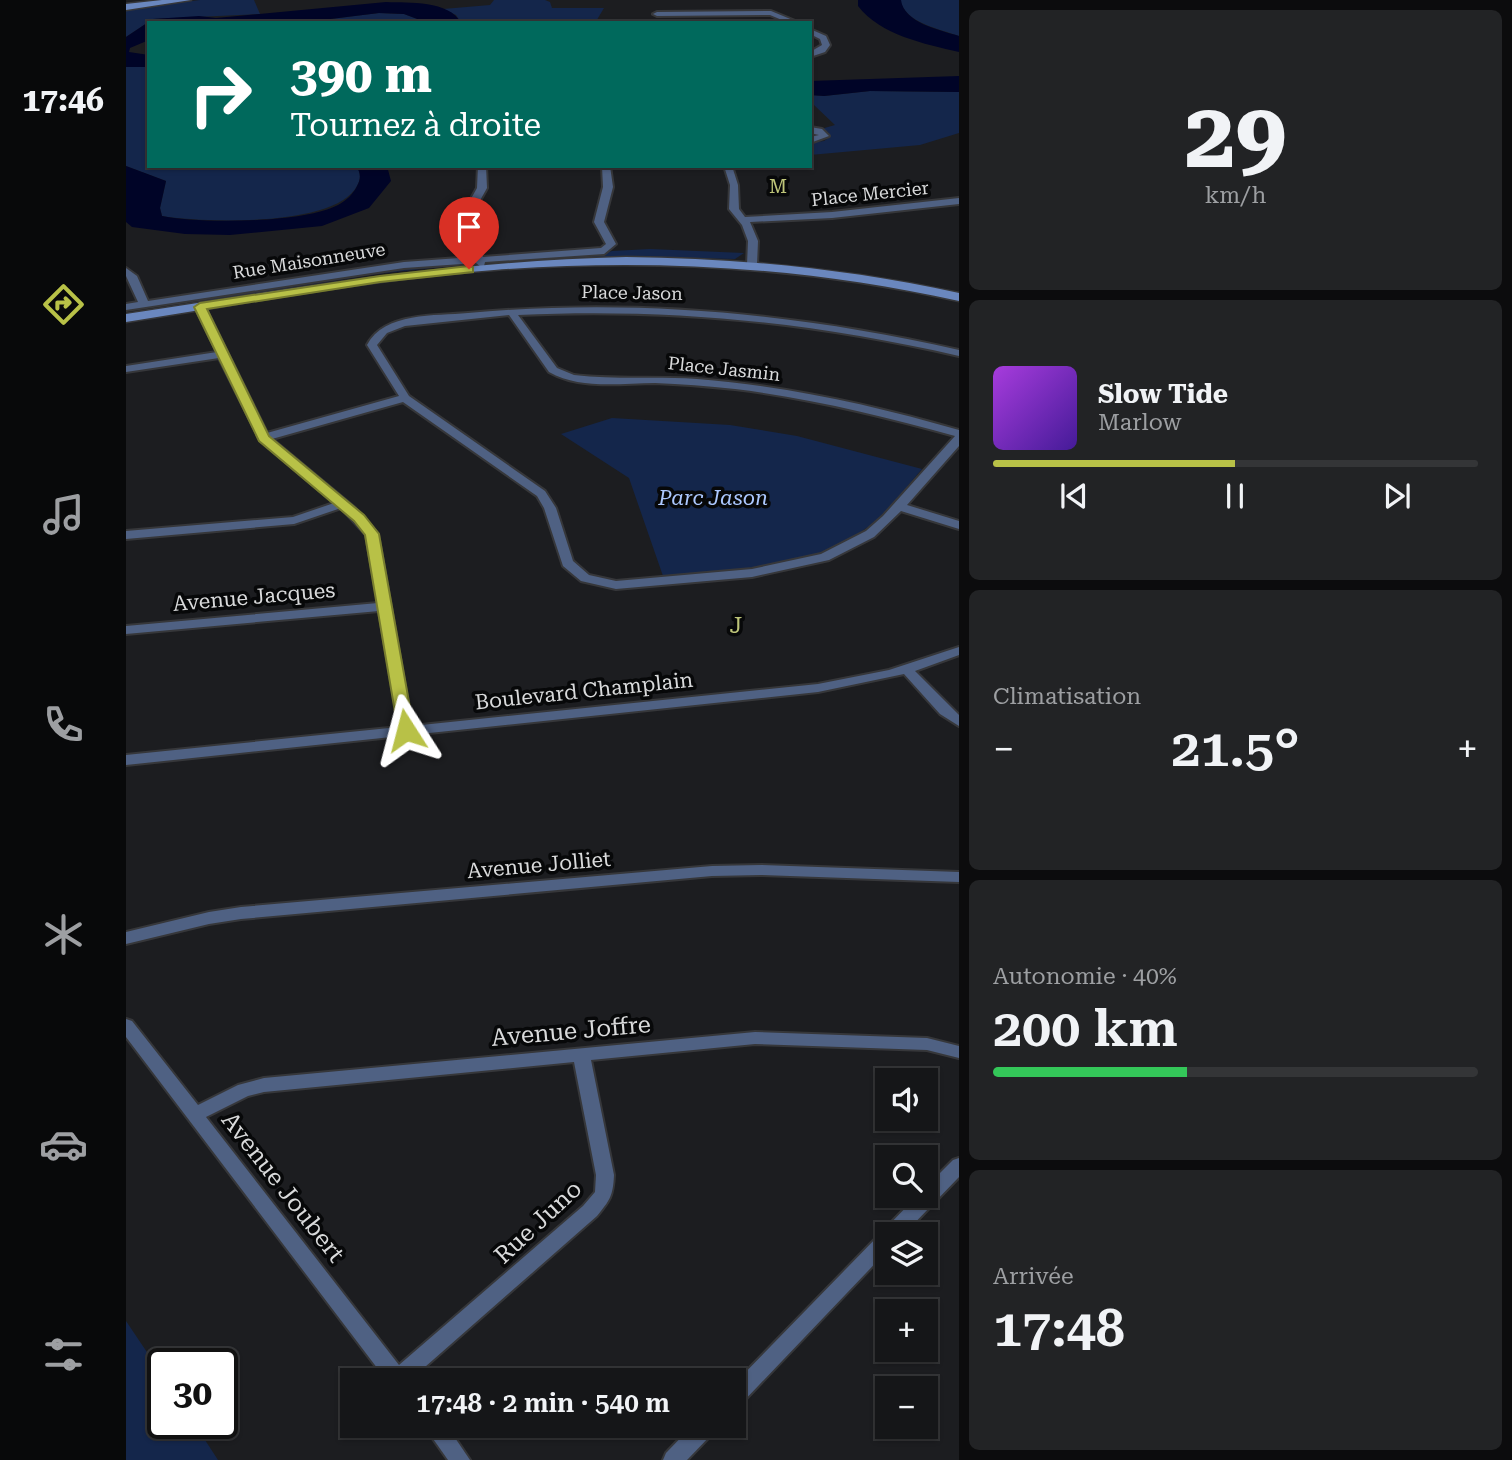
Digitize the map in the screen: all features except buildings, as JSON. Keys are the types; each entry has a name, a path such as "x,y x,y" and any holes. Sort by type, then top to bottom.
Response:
{"street":[{"path":"126,7 186,0"},
{"path":"654,21 660,3"},
{"path":"657,14 771,13 791,21"},
{"path":"812,32 822,38 826,45 812,54"},
{"path":"812,130 819,131 825,136 812,139"},
{"path":"481,263 463,222 482,188 482,168"},
{"name":"Rue Maisonneuve","path":"126,307 367,270 594,253 608,248 611,244 599,218 608,187 606,168"},
{"path":"729,168 734,185 733,207 753,241 752,265"},
{"name":"Place Mercier","path":"742,220 832,215 959,201"},
{"path":"126,318 481,263 656,262 752,265 855,276 959,297"},
{"path":"126,271 132,276 144,304"},
{"path":"200,307 264,438 365,523 372,534 406,730"},
{"name":"Place Jason","path":"959,353 862,332 761,317 640,309 512,313 418,322 380,333 373,342 373,348 405,398 541,494 550,508 567,563 585,578 606,584 628,585 752,573 811,561 837,551 870,534 959,439"},
{"name":"Place Jasmin","path":"512,313 553,370 561,376 581,379 693,381 776,391 877,411 959,434"},
{"path":"126,369 223,354"},
{"path":"264,438 405,398"},
{"path":"126,525 126,535 294,520 342,504"},
{"path":"898,506 959,525"},
{"name":"Avenue Jacques","path":"126,631 386,606"},
{"name":"Boulevard Champlain","path":"126,760 818,688 907,670 959,651"},
{"path":"907,670 945,711 959,722"},
{"name":"Avenue Jolliet","path":"126,938 241,913 712,871 959,877"},
{"name":"Avenue Joubert","path":"126,1025 390,1368"},
{"name":"Avenue Joffre","path":"194,1115 244,1090 264,1085 763,1037 927,1044 959,1052"},
{"name":"Rue Juno","path":"411,1368 590,1212 604,1194 605,1175 581,1054"},
{"path":"904,1222 959,1165"},
{"path":"746,1385 875,1251"},
{"path":"443,1438 460,1460"},
{"path":"673,1460 694,1438"}],"green space":[{"path":"200,0 254,0 260,14 153,19 126,37 126,9"},
{"path":"494,0 545,0 550,2 552,8 604,8 596,21 460,21 456,15 443,9 490,5"},
{"path":"900,0 959,0 959,36 916,20 903,8"},
{"path":"379,13 404,14 423,21 314,21"},
{"path":"126,67 147,67 147,168 357,168 360,176 357,186 344,199 323,209 267,219 207,220 162,216 160,208 166,181 126,166"},
{"path":"870,91 959,92 959,133 920,145 812,155 812,143 830,137 828,132 821,129 835,125 812,105 812,95"},
{"path":"650,249 744,253 735,259 655,257 496,261 597,256 612,251"},
{"path":"466,264 376,274 210,300 209,297 398,269"},
{"name":"Parc Jason","path":"612,418 730,425 797,436 922,469 871,525 840,544 816,554 740,570 663,576 629,478 561,434"},
{"path":"126,1321 147,1352 147,1439 204,1439 218,1460 126,1460"}],"shaded area":[{"path":"858,0 901,0 904,8 916,20 959,36 959,52 918,42 891,31 867,16 858,6"},
{"path":"386,2 428,4 447,10 459,21 423,21 404,14 379,13 314,21 150,21 199,16 216,18"},
{"path":"147,23 147,41 130,48 129,52 147,55 147,67 126,67 126,37"},
{"path":"959,76 959,92 870,91 812,95 812,81"},
{"path":"126,166 166,181 160,208 162,216 179,219 252,220 322,211 341,203 354,191 360,178 357,168 388,168 391,181 369,208 322,226 230,235 185,234 132,227 126,222"}],"district":[{"name":"M","path":"779,186"},
{"name":"J","path":"737,625"}],"route":[{"path":"406,730 372,534 365,523 271,447 264,438 200,307 380,279 469,269"}]}
